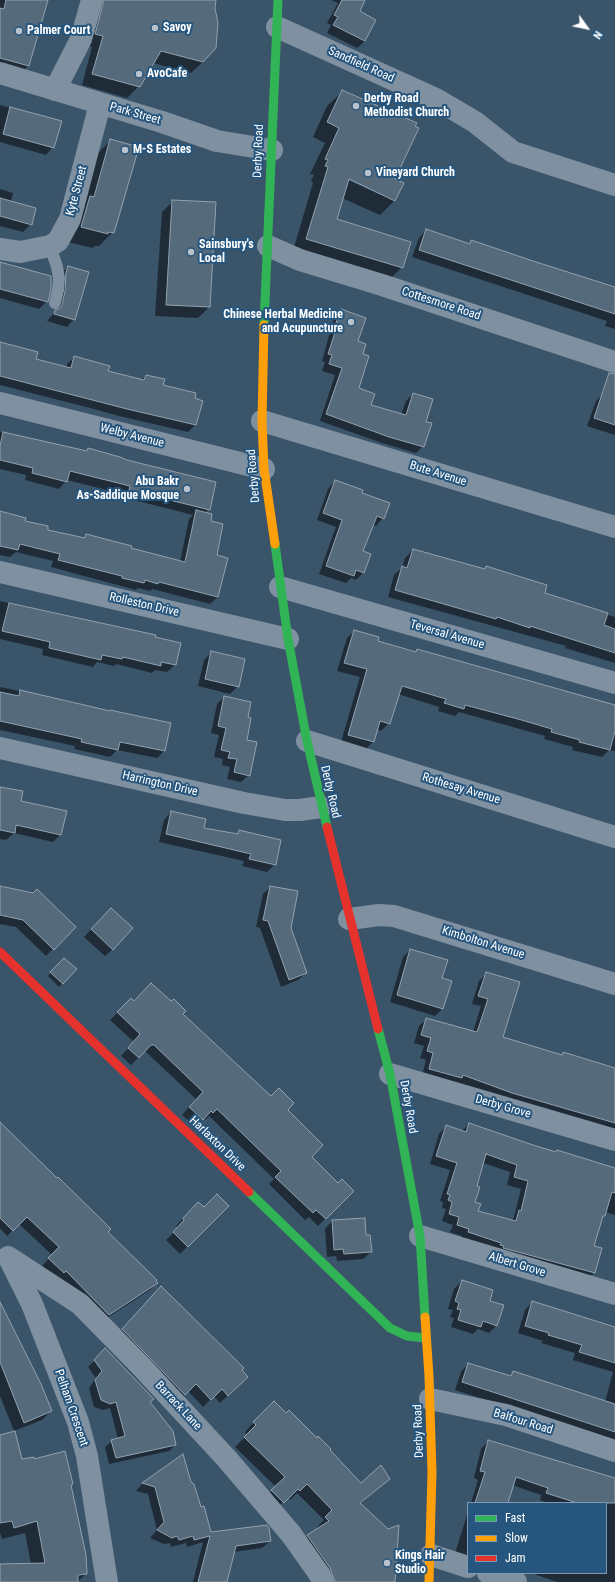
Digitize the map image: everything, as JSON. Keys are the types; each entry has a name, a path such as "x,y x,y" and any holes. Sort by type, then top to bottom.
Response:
{"main road":[{"name":"Derby Road","path":"278,0 264,335 262,421 264,469 288,639 307,741 321,807 390,1074 420,1236 430,1399 432,1472 431,1555 429,1582"},
{"name":"Harlaxton Drive","path":"0,952 390,1328 407,1336 426,1338"}],"street":[{"path":"55,90 81,39 92,0"},
{"name":"Sandfield Road","path":"277,27 436,99 475,122 513,152 615,185"},
{"name":"Park Street","path":"0,73 162,122 217,141 272,150"},
{"name":"Kyte Street","path":"50,246 58,241 70,220 100,104"},
{"path":"0,249 20,252 50,246"},
{"name":"Cottesmore Road","path":"268,246 300,260 382,285 615,362"},
{"name":"Welby Avenue","path":"0,403 264,469"},
{"name":"Bute Avenue","path":"262,421 615,527"},
{"name":"Rolleston Drive","path":"0,572 288,639"},
{"name":"Teversal Avenue","path":"280,587 615,683"},
{"name":"Rothesay Avenue","path":"307,741 615,837"},
{"name":"Harrington Drive","path":"0,748 244,803 285,810 300,810 321,807"},
{"name":"Kimbolton Avenue","path":"349,919 379,915 394,916 615,984"},
{"name":"Derby Grove","path":"390,1074 615,1140"},
{"name":"Albert Grove","path":"420,1236 615,1294"},
{"name":"Pelham Crescent","path":"4,1252 32,1304 78,1422 87,1456 108,1582"},
{"name":"Barrack Lane","path":"4,1252 80,1304 227,1459 295,1540 320,1575 323,1582"},
{"name":"Balfour Road","path":"430,1399 506,1415 615,1451"},
{"path":"431,1555 467,1567"},
{"path":"491,1574 516,1582"}],"lane":[{"path":"50,246 57,266 59,278 55,303"}],"building":[{"name":"Palmer Court","path":"6,0 48,0 29,66 0,58 0,8 4,9"},
{"name":"Savoy","path":"104,0 216,0 215,8 218,23 216,48 203,62 161,51 140,87 92,74 103,36 95,34"},
{"path":"342,0 365,0 360,11 376,20 365,41 333,25 338,17 334,15"},
{"path":"342,90 417,123 415,126 419,128 395,179 404,183 395,201 349,179 337,219 411,242 403,268 306,239 328,167 325,166 328,160 325,159 339,128 327,122"},
{"path":"10,107 62,121 54,148 3,134"},
{"path":"110,139 139,147 114,233 108,232 108,234 81,227 90,196 94,197"},
{"path":"0,198 36,208 32,225 0,216"},
{"name":"Sainsbury's Local","path":"172,200 216,202 210,307 166,305"},
{"path":"426,229 470,244 471,240 615,287 615,314 419,250"},
{"path":"0,262 51,276 51,289 48,302 0,289"},
{"path":"68,266 89,272 75,320 54,314 55,310 60,308 62,305"},
{"path":"341,309 366,318 358,341 366,344 363,354 369,356 359,388 375,394 371,405 406,415 413,393 433,399 426,422 432,423 424,447 389,437 326,414 342,368 329,364 332,355 328,354"},
{"path":"0,342 38,352 36,359 71,368 74,356 110,366 108,371 144,380 146,375 165,379 163,385 196,393 195,398 203,401 196,425 127,409 0,376"},
{"path":"609,373 615,374 615,425 594,418"},
{"path":"3,432 87,451 88,448 127,460 216,482 210,510 129,490 130,486 70,471 67,482 32,473 33,468 0,460 0,446"},
{"path":"335,480 363,490 362,493 390,503 384,519 377,516 363,551 371,554 364,573 356,570 354,576 326,566 342,520 323,513"},
{"path":"196,510 212,514 211,521 223,524 217,555 228,558 218,597 159,582 158,584 145,580 144,583 122,578 122,576 58,560 60,554 20,544 18,550 0,546 0,511 26,518 25,521 48,526 48,530 85,538 86,534 132,546 131,548 185,562"},
{"path":"413,549 485,569 486,566 547,585 545,593 608,613 604,625 615,629 615,653 530,626 530,628 497,617 496,619 395,590 402,566 407,568"},
{"path":"9,603 156,635 155,637 181,643 176,665 161,662 161,666 123,657 122,659 102,655 101,660 49,648 50,642 2,631"},
{"path":"354,630 379,637 378,641 416,652 417,649 615,705 615,731 610,750 579,742 580,740 551,732 552,729 518,719 465,705 464,709 444,703 446,699 402,686 390,724 380,721 374,742 348,735 367,669 344,663"},
{"path":"211,651 245,659 239,687 205,679"},
{"path":"20,690 110,711 171,723 165,751 120,742 118,750 81,742 82,739 0,721 0,692 19,696"},
{"path":"224,696 251,702 248,717 251,718 247,740 257,742 250,776 234,772 237,759 228,758 230,752 221,750 226,728 218,726"},
{"path":"0,787 23,791 21,801 67,811 61,835 16,825 15,833 0,830"},
{"path":"171,811 206,819 204,828 238,834 239,830 281,840 276,865 249,859 251,854 166,834"},
{"path":"0,886 33,893 37,889 76,927 54,950 23,920 0,915"},
{"path":"270,886 298,891 291,928 307,973 289,980 268,921 263,920"},
{"path":"111,908 133,928 113,950 91,929"},
{"path":"410,949 448,960 442,978 452,981 443,1009 397,995"},
{"path":"64,958 77,969 63,984 50,972"},
{"path":"486,972 520,982 503,1037 562,1055 563,1052 615,1068 615,1123 512,1093 463,1075 462,1078 429,1069 433,1053 427,1051 431,1038 421,1035 426,1018 477,1032 488,999 478,996"},
{"path":"151,983 171,1001 174,999 186,1011 183,1014 271,1096 279,1088 294,1103 288,1110 323,1145 312,1157 338,1183 342,1179 354,1191 326,1219 316,1210 313,1213 275,1177 281,1171 217,1109 213,1113 211,1111 203,1120 189,1107 203,1092 154,1045 151,1045 139,1058 128,1048 140,1034 117,1012 131,998 134,1001"},
{"path":"0,1122 111,1229 108,1232 157,1280 156,1281 158,1283 109,1315 66,1271 64,1273 48,1258 59,1247 27,1217 13,1231 0,1218"},
{"path":"469,1123 533,1145 556,1152 557,1150 615,1168 615,1193 612,1192 594,1246 602,1248 595,1273 503,1248 504,1246 500,1245 501,1243 468,1232 469,1229 457,1225 459,1217 449,1214 452,1202 448,1200 450,1195 447,1194 457,1163 436,1156 446,1125 466,1132","holes":["486,1154 517,1165 514,1177 528,1181 521,1211 519,1210 516,1221 478,1211 481,1204 475,1202 480,1187 477,1186"]},
{"path":"217,1194 229,1206 188,1247 173,1232 184,1220 183,1218 198,1202 204,1207"},
{"path":"365,1218 366,1235 370,1235 372,1252 344,1254 343,1249 334,1250 332,1220"},
{"path":"462,1280 493,1290 490,1301 504,1305 497,1326 483,1321 481,1327 458,1320 461,1310 457,1309 459,1303 455,1301"},
{"path":"161,1286 244,1368 242,1370 248,1377 228,1396 222,1389 211,1400 196,1384 185,1395 122,1329"},
{"path":"532,1301 615,1327 615,1363 579,1352 582,1345 548,1335 549,1333 525,1326"},
{"path":"0,1302 41,1384 52,1411 24,1423 0,1362"},
{"path":"105,1348 154,1399 150,1402 173,1431 176,1445 116,1458 111,1440 125,1436 116,1402 110,1404 101,1400 95,1380 102,1371 94,1360"},
{"path":"468,1363 511,1376 513,1371 615,1404 615,1432 462,1382"},
{"path":"274,1401 286,1413 289,1410 317,1438 318,1436 361,1483 381,1465 390,1479 360,1503 388,1529 399,1525 395,1582 335,1582 330,1568 307,1535 329,1521 325,1517 332,1510 307,1484 300,1491 298,1489 284,1503 271,1490 285,1477 244,1437 256,1425 253,1422"},
{"path":"15,1431 22,1459 34,1457 34,1459 65,1451 73,1484 71,1485 86,1555 87,1574 78,1575 78,1582 0,1582 0,1564 45,1563 37,1521 14,1528 12,1521 0,1523 0,1435"},
{"path":"488,1440 615,1478 615,1503 574,1502 546,1493 548,1488 516,1477 508,1502 475,1502 485,1472 480,1471"},
{"path":"183,1454 191,1482 194,1484 201,1507 204,1506 211,1532 267,1525 269,1528 271,1541 236,1546 227,1582 198,1582 210,1536 194,1540 193,1536 179,1540 177,1536 172,1538 157,1530 164,1522 155,1487 142,1483"}],"traffic: fast":[{"path":"264,325 278,0"},
{"path":"275,544 288,639 307,741 327,827"},
{"path":"378,1029 390,1074 420,1236 425,1317"},
{"path":"249,1192 390,1328 407,1336 426,1338"}],"traffic: slow":[{"path":"264,325 262,421 264,469 275,544"},
{"path":"425,1317 429,1376 432,1472 429,1582"}],"traffic: jam":[{"path":"327,827 378,1029"},
{"path":"0,952 249,1192"}],"place":[{"name":"Savoy","path":"155,28"},
{"name":"Palmer Court","path":"19,31"},
{"name":"AvoCafe","path":"139,74"},
{"name":"Derby Road Methodist Church","path":"356,106"},
{"name":"M-S Estates","path":"125,150"},
{"name":"Vineyard Church","path":"368,173"},
{"name":"Sainsbury's Local","path":"191,252"},
{"name":"Chinese Herbal Medicine and Acupuncture","path":"351,322"},
{"name":"Abu Bakr As-Saddique Mosque","path":"187,489"},
{"name":"Kings Hair Studio","path":"387,1563"}]}
